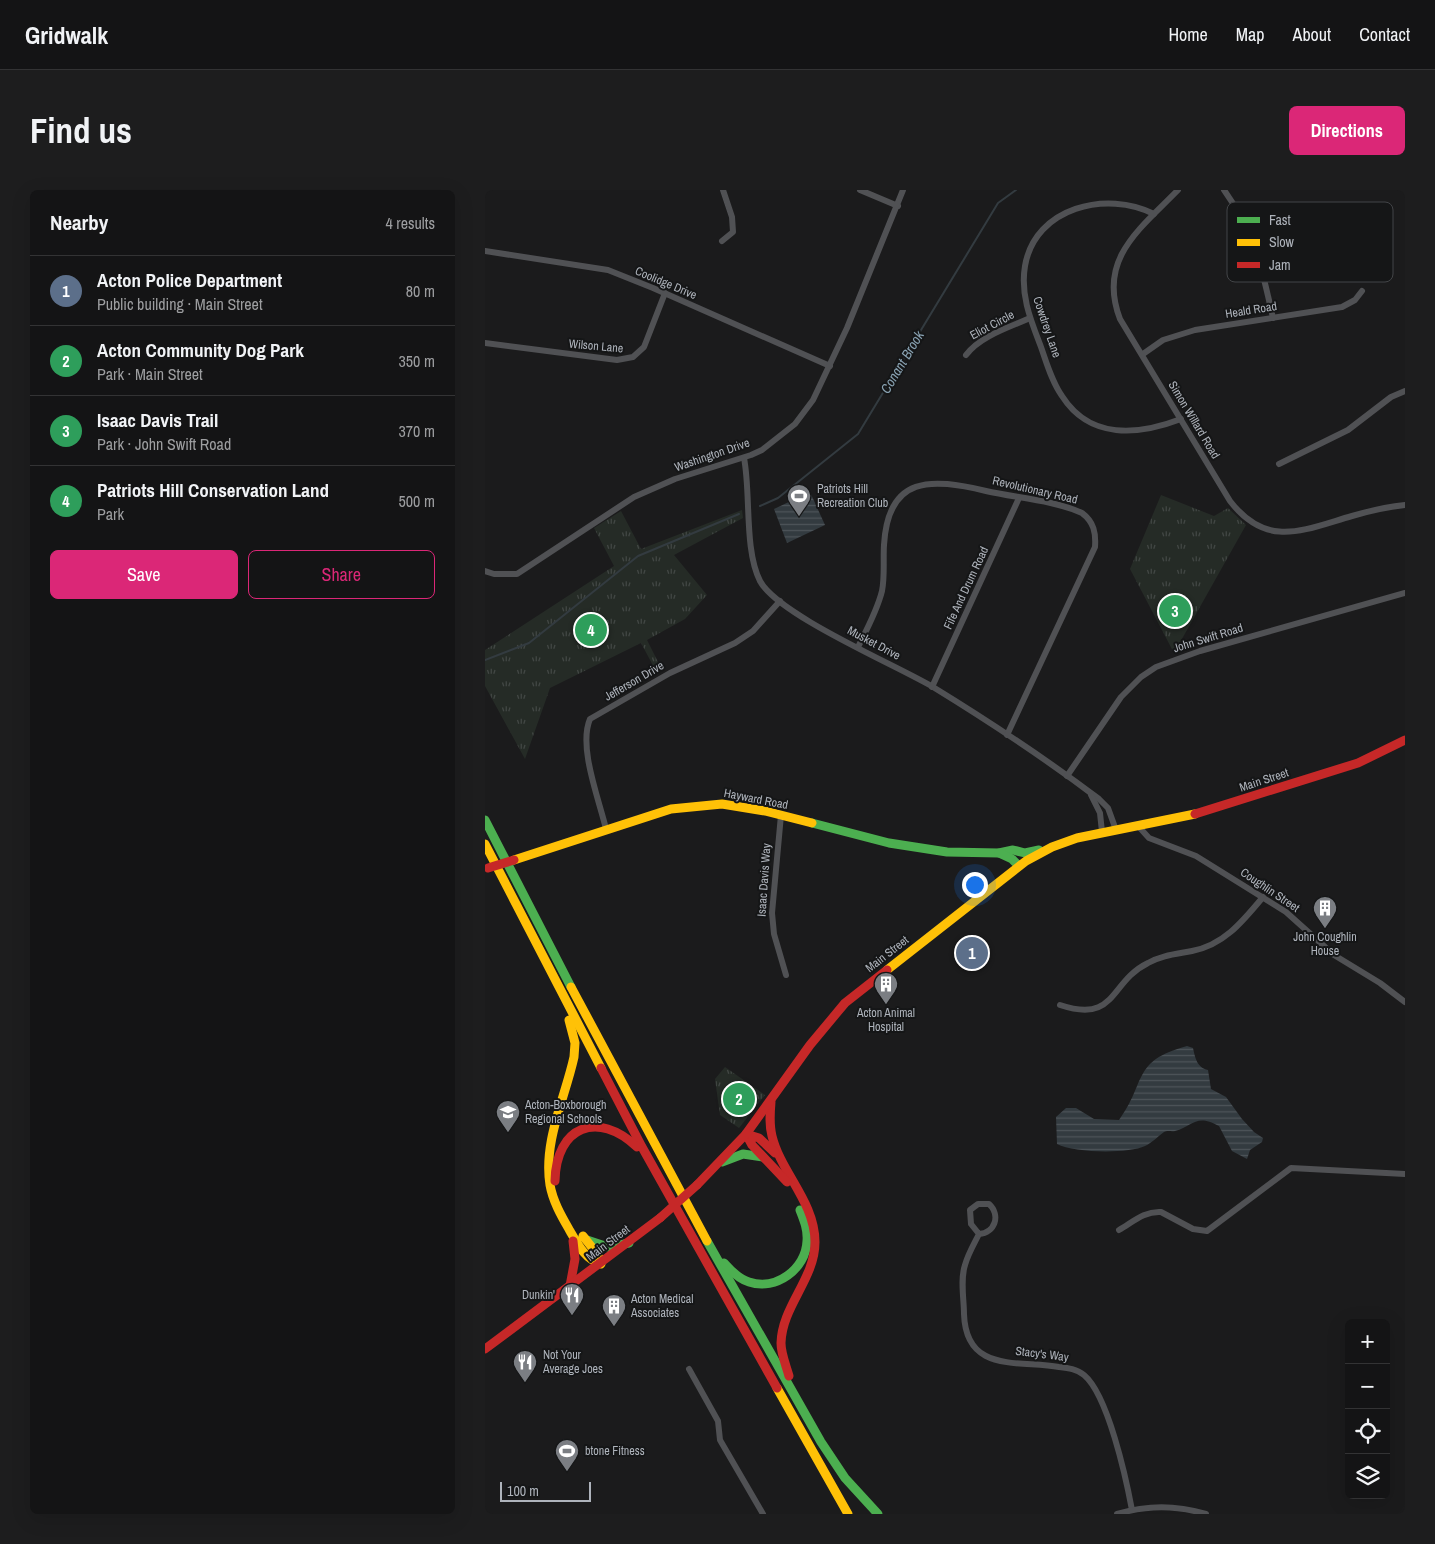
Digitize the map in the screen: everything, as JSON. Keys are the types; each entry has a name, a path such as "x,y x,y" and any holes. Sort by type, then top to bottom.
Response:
{"main road":[{"name":"Main Street","path":"485,1349 629,1243 697,1185 722,1162 746,1134 771,1102 810,1045 845,1003 1023,864 1052,847 1077,838 1197,814 1322,775 1380,754 1405,740"},
{"name":"Hayward Road","path":"487,869 671,808 706,804 743,806 889,843 947,852 1029,852 1052,847"},
{"path":"485,820 611,1066 707,1242 800,1406 839,1470 878,1514"},
{"path":"485,844 655,1171 849,1514"},
{"path":"999,853 1023,864 1025,857 1018,852"},
{"path":"562,995 573,1035 575,1054 549,1143 547,1167 553,1201 569,1232 576,1252 570,1286"},
{"path":"771,1102 769,1131 805,1203 813,1224 815,1241 811,1267 787,1315 781,1335 782,1354 800,1406"},
{"path":"601,1264 597,1253 566,1212 555,1180 557,1153 571,1136 591,1127 604,1126 616,1129 630,1139 655,1171"},
{"path":"707,1242 733,1273 750,1282 763,1284 776,1282 787,1277 798,1267 806,1250 805,1225 788,1184 770,1161 750,1143 746,1134"},
{"path":"746,1134 756,1136 766,1143 786,1166"},
{"path":"722,1162 735,1156 747,1154 759,1156 770,1161"},
{"path":"569,1232 589,1258 601,1264"},
{"path":"583,1236 604,1246 616,1247 629,1243"}],"street":[{"path":"723,190 733,226 733,232 723,240"},
{"path":"860,190 898,206"},
{"name":"Washington Drive","path":"485,571 494,574 517,574 634,497 675,480 745,458 762,450 777,439 805,413 830,366 898,206 903,190"},
{"name":"Simon Willard Road","path":"1178,190 1120,254 1112,283 1113,296 1120,319 1230,500 1244,517 1259,527 1281,532 1300,531 1381,508 1405,505"},
{"path":"1224,190 1232,202"},
{"name":"Cowdrey Lane","path":"1155,214 1133,201 1110,197 1077,204 1055,216 1039,234 1025,264 1024,293 1030,318 1061,396 1075,412 1085,420 1103,428 1127,432 1155,428 1181,419"},
{"name":"Coolidge Drive","path":"485,251 601,268 665,293 830,366"},
{"path":"1264,282 1273,318"},
{"name":"Heald Road","path":"1143,354 1163,340 1181,334 1342,307 1355,300 1362,292"},
{"name":"Wilson Lane","path":"485,343 591,358 628,360 640,353 644,347 665,293"},
{"name":"Eliot Circle","path":"966,355 970,350 995,334 1030,318"},
{"path":"1279,464 1348,430 1391,397 1405,391"},
{"name":"Musket Drive","path":"745,458 753,562 761,582 780,601 796,612 932,686 1067,776 1107,808 1116,830"},
{"name":"Revolutionary Road","path":"858,647 870,625 882,592 886,532 890,514 900,497 917,486 941,482 1019,498 1082,514 1092,524 1095,540 1084,572 1007,735"},
{"name":"Fife And Drum Road","path":"932,686 1019,498"},
{"name":"John Swift Road","path":"1067,776 1121,697 1147,672 1160,665 1200,651 1405,593"},
{"name":"Jefferson Drive","path":"606,829 586,745 586,729 590,719 670,673 735,643 753,631 780,601"},
{"name":"Musket Drive","path":"1085,789 1094,799 1101,813 1102,832"},
{"name":"Isaac Davis Way","path":"781,816 771,913 774,934 786,975"},
{"name":"Coughlin Street","path":"1139,827 1149,838 1196,856 1287,912 1334,955 1380,983 1405,1002"},
{"path":"1060,1005 1078,1011 1100,1008 1113,998 1128,978 1147,963 1167,955 1209,947 1222,939 1237,928 1263,897"},
{"path":"1119,1230 1140,1216 1161,1212 1193,1229 1207,1231 1291,1168 1405,1174"},
{"name":"Stacy's Way","path":"978,1204 989,1204 996,1214 996,1220 987,1232 979,1234 971,1224 970,1210 978,1204"},
{"name":"Stacy's Way","path":"979,1234 963,1274 964,1324 972,1345 983,1356 996,1360 1063,1367 1083,1374 1098,1395 1112,1426 1132,1510"},
{"path":"689,1370 718,1421 720,1440 763,1514"},
{"path":"1117,1514 1165,1506 1206,1514"}],"green space":[{"path":"1161,495 1214,516 1228,508 1246,525 1174,653 1130,569"},
{"path":"742,510 743,518 674,555 707,595 685,619 647,640 662,670 657,673 641,643 550,688 525,759 485,686 485,650 614,566 594,528 621,511 641,549"},
{"path":"725,1067 765,1095 739,1128 720,1115 715,1079"}],"shaded area":[{"name":"Patriots Hill Recreation Club","path":"810,492 825,525 787,543 774,509"},
{"path":"1187,1046 1193,1048 1199,1065 1208,1070 1211,1089 1226,1097 1242,1119 1254,1132 1263,1138 1262,1142 1250,1150 1247,1159 1232,1151 1219,1126 1205,1121 1195,1122 1175,1131 1165,1131 1150,1143 1137,1149 1088,1151 1057,1144 1056,1117 1066,1108 1076,1108 1094,1119 1119,1120 1128,1107 1148,1066 1169,1052"}],"waterway":[{"name":"Conant Brook","path":"760,506 778,498 858,434 998,203 1016,190"},
{"name":"Conant Brook","path":"485,660 529,643 638,556 739,514"}],"traffic: fast":[{"path":"485,820 571,987"},
{"path":"812,823 889,843 947,852 999,853 1013,850 1025,853 1039,850"},
{"path":"999,853 1012,859 1019,866"},
{"path":"722,1162 743,1154 763,1157"},
{"path":"724,1263 742,1279 759,1284 779,1280 788,1275 801,1260 807,1241 807,1233 800,1210"},
{"path":"587,1240 608,1247 629,1243"},
{"path":"707,1241 821,1442 845,1478 878,1514"}],"traffic: slow":[{"path":"514,860 671,809 722,804 765,811 812,823"},
{"path":"887,970 1026,861 1052,847 1077,838 1195,814"},
{"path":"485,844 601,1068"},
{"path":"571,987 707,1241"},
{"path":"569,1020 575,1043 574,1057 552,1136 549,1169 550,1185 558,1209 579,1246 586,1255 601,1264 598,1255 583,1236"},
{"path":"777,1388 848,1514"}],"traffic: jam":[{"path":"1195,814 1358,763 1405,740"},
{"path":"488,868 514,860"},
{"path":"697,1185 746,1134 810,1045 845,1003 887,970"},
{"path":"601,1068 642,1147 777,1388"},
{"path":"771,1102 770,1123 776,1150 810,1214 814,1227 815,1242 810,1268 792,1305 783,1330 781,1347 789,1376"},
{"path":"555,1181 557,1162 563,1147 571,1136 582,1130 594,1127 608,1129 637,1147"},
{"path":"775,1153 759,1138 746,1134 752,1145 787,1182"},
{"path":"660,1218 697,1185"},
{"path":"485,1349 660,1218"},
{"path":"570,1286 575,1259 573,1241"}],"place":[{"name":"Patriots Hill Recreation Club","path":"799,517"},
{"name":"Isaac Davis Trail","path":"1175,611"},
{"name":"Patriots Hill Conservation Land","path":"591,630"},
{"name":"John Coughlin House","path":"1325,929"},
{"name":"Acton Police Department","path":"972,953"},
{"name":"Acton Animal Hospital","path":"886,1005"},
{"name":"Acton Community Dog Park","path":"739,1099"},
{"name":"Acton-Boxborough Regional Schools","path":"508,1133"},
{"name":"Dunkin'","path":"572,1316"},
{"name":"Acton Medical Associates","path":"614,1327"},
{"name":"Not Your Average Joes","path":"525,1383"},
{"name":"btone Fitness","path":"567,1472"}]}
